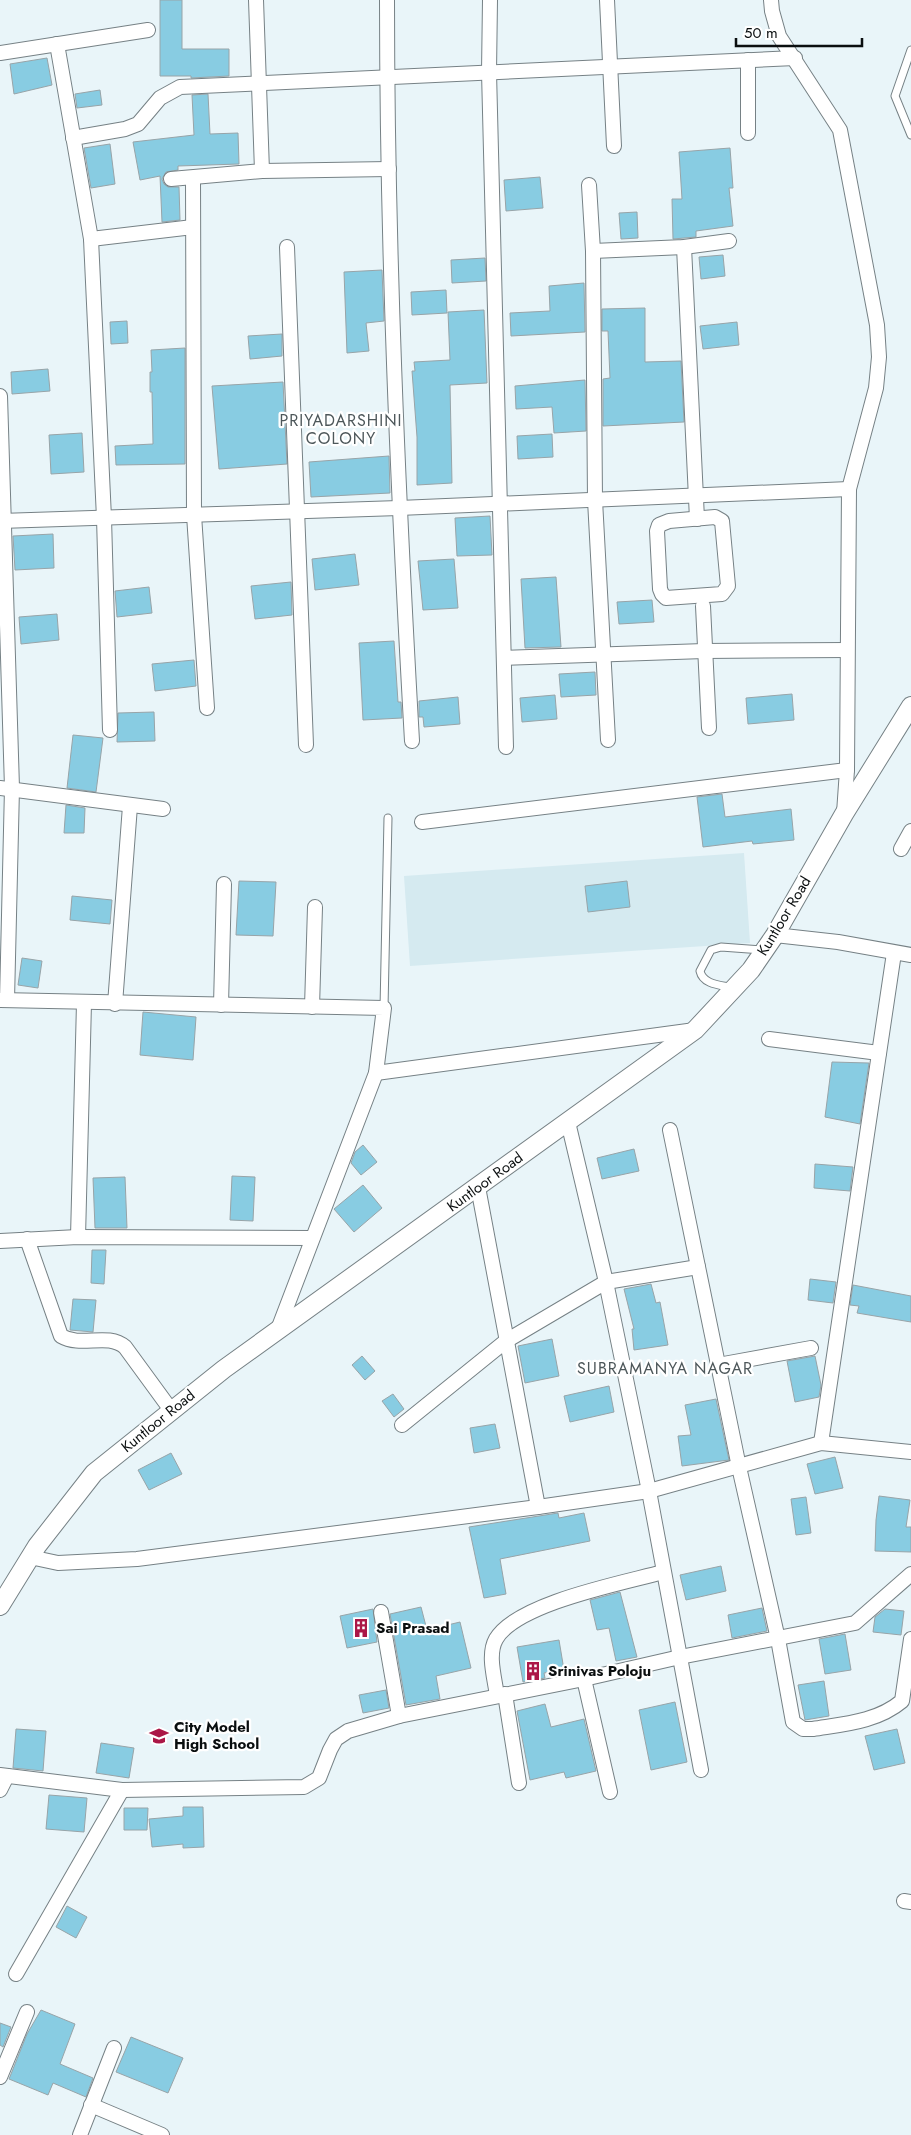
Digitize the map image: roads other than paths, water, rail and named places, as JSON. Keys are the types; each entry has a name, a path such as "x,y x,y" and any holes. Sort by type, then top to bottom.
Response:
{"street":[{"path":"256,0 262,171"},
{"path":"387,0 389,169 399,508 412,741"},
{"path":"490,0 490,72 506,747"},
{"path":"607,0 614,146"},
{"path":"771,0 772,12 779,36 840,130 877,325 879,357 876,388 849,489 844,814"},
{"path":"0,53 148,30"},
{"path":"57,44 91,239 104,518 110,730"},
{"path":"73,138 125,130 138,124 160,98 180,87 795,58"},
{"path":"748,60 748,133"},
{"path":"171,179 262,171 389,169"},
{"path":"193,178 194,515 207,708"},
{"path":"589,185 593,251 595,500 608,740"},
{"path":"91,239 193,228"},
{"path":"593,251 684,247 729,241"},
{"path":"287,247 306,746"},
{"path":"684,247 697,519"},
{"path":"0,396 6,788 4,1000 115,1004 384,1008 376,1074 276,1333"},
{"path":"1,520 297,512 849,489"},
{"path":"715,517 722,521 728,586 722,594 666,598 660,588 657,531 659,525 669,521 697,519 715,517"},
{"path":"703,606 709,728"},
{"path":"504,658 704,651 847,650"},
{"name":"Kuntloor Road","path":"0,1606 30,1557 94,1473 224,1369 695,1030 751,970 775,935 844,814 911,706"},
{"path":"422,822 846,770"},
{"path":"6,788 163,809"},
{"path":"115,1004 130,806"},
{"path":"901,849 911,831"},
{"path":"221,1005 224,884"},
{"path":"312,1007 315,907"},
{"path":"775,935 838,942 911,955"},
{"path":"821,1443 894,953"},
{"path":"78,1237 84,1003"},
{"path":"376,1074 695,1030"},
{"path":"770,1039 879,1053"},
{"path":"568,1122 606,1282 649,1491 701,1770"},
{"path":"670,1130 739,1466 778,1639 793,1722 803,1729 813,1729 873,1718 889,1712 902,1701 911,1639"},
{"path":"478,1187 538,1507"},
{"path":"0,1241 78,1237 312,1238"},
{"path":"26,1239 61,1336 75,1342 108,1339 119,1342 125,1347 171,1410"},
{"path":"402,1425 506,1341 606,1282 698,1267"},
{"path":"718,1365 811,1348"},
{"path":"30,1557 58,1563 137,1560 538,1507 649,1491 821,1443 911,1452"},
{"path":"519,1783 492,1655 496,1640 505,1629 522,1617 558,1601 663,1572"},
{"path":"0,1790 3,1775 122,1790 304,1788 319,1778 336,1739 348,1732 399,1716 584,1679 680,1656 778,1639 855,1622 911,1574"},
{"path":"381,1612 399,1716"},
{"path":"584,1679 610,1792"},
{"path":"16,1974 122,1790"},
{"path":"0,2076 27,2012"},
{"path":"80,2135 114,2048"},
{"path":"91,2105 162,2135"}],"lane":[{"path":"911,50 895,96 911,135"},
{"path":"384,1008 388,818"},
{"path":"734,988 705,981 701,977 700,971 711,950 721,947 764,950"}],"place":[{"name":"Sai Prasad","path":"361,1628"},
{"name":"Srinivas Poloju","path":"533,1671"},
{"name":"City Model High School","path":"159,1736"}],"district":[{"name":"PRIYADARSHINI COLONY","path":"341,429"},
{"name":"SUBRAMANYA NAGAR","path":"665,1368"}]}
